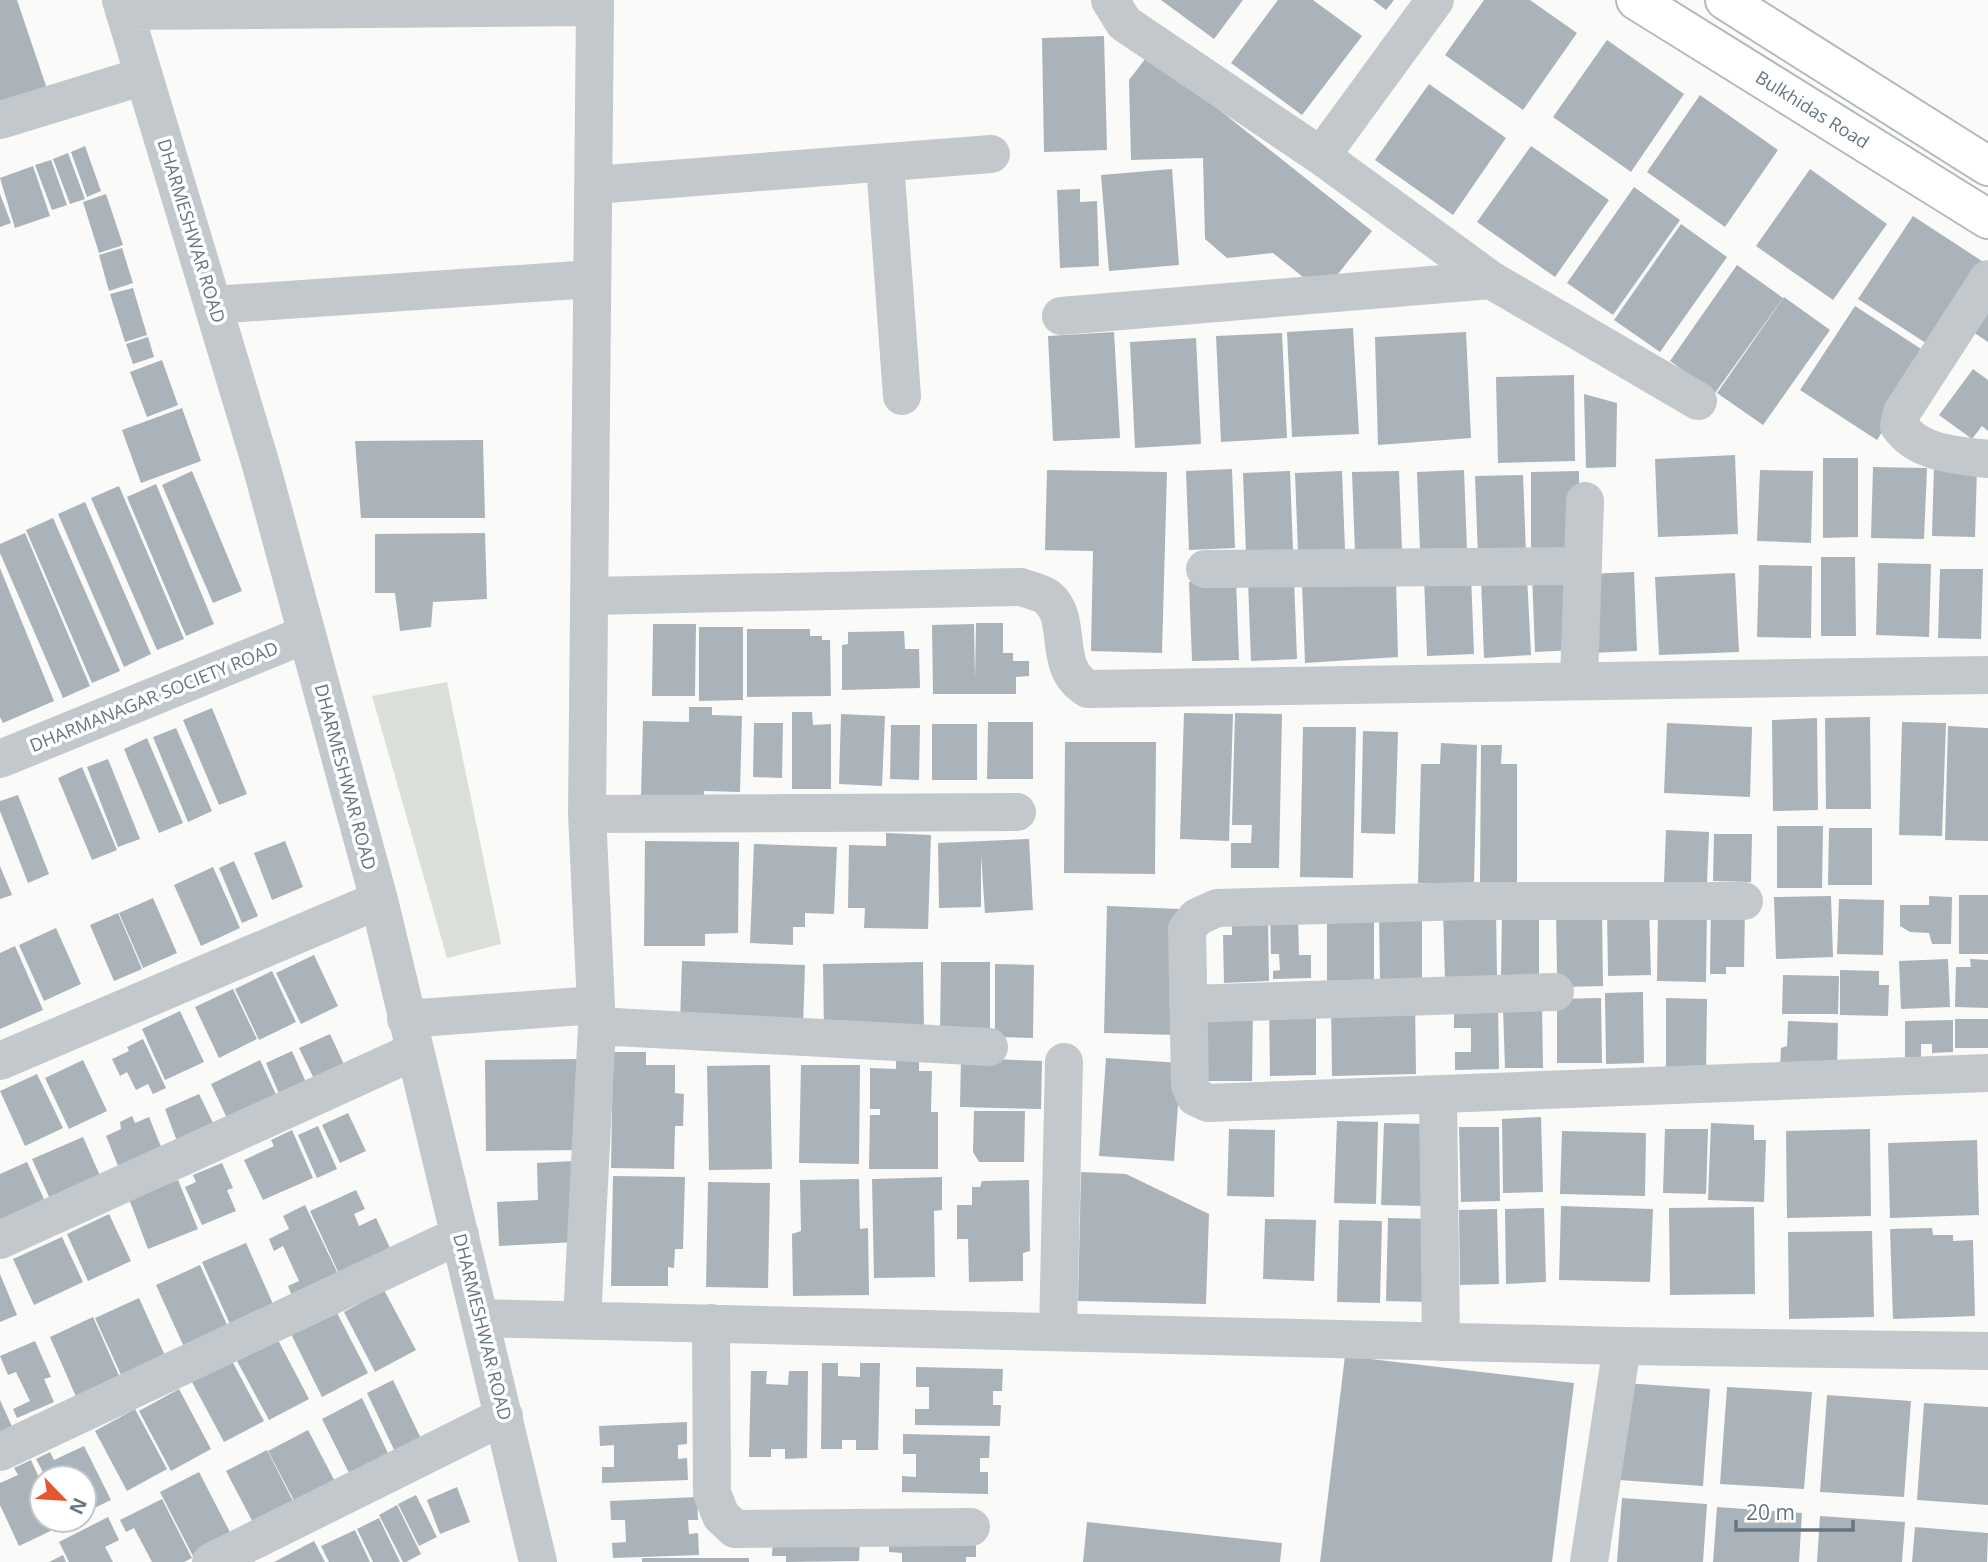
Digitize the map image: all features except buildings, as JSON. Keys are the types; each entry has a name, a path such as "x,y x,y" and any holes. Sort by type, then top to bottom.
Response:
{"street":[{"path":"1110,0 1124,23 1321,156 1491,280 1698,401"},
{"path":"1321,156 1435,0"},
{"path":"1725,0 1988,166"},
{"path":"123,5 595,4 587,814 596,1016 583,1320"},
{"name":"DHARMESHWAR ROAD","path":"123,5 213,305 307,634 379,900 538,1562"},
{"name":"Bulkhidas Road","path":"1659,6 1988,219"},
{"path":"0,120 144,76"},
{"path":"594,185 991,154"},
{"path":"885,163 902,396"},
{"path":"1988,278 1902,412 1899,426 1916,444 1945,453 1988,459"},
{"path":"213,305 592,279"},
{"path":"1061,316 1491,280"},
{"path":"1579,681 1585,501"},
{"path":"1205,569 1583,566"},
{"path":"590,596 1021,587 1046,597 1057,611 1066,666 1076,683 1087,689 1988,675"},
{"name":"DHARMANAGAR SOCIETY ROAD","path":"0,760 307,634"},
{"path":"587,814 1017,812"},
{"path":"0,1061 379,900"},
{"path":"1744,901 1469,901 1217,908 1198,917 1187,929 1189,1085 1195,1097 1208,1103 1988,1073"},
{"path":"1188,1004 1555,992"},
{"path":"0,1240 410,1035 596,1016 989,1047"},
{"path":"1058,1332 1064,1062"},
{"path":"1438,1096 1441,1342"},
{"path":"0,1452 460,1235"},
{"path":"480,1318 1622,1346 1988,1351"},
{"path":"711,1323 712,1493 721,1516 735,1529 971,1527"},
{"path":"1589,1562 1622,1346"},
{"path":"211,1562 504,1416"}],"shaded area":[{"path":"447,682 501,944 447,958 372,696"}]}
